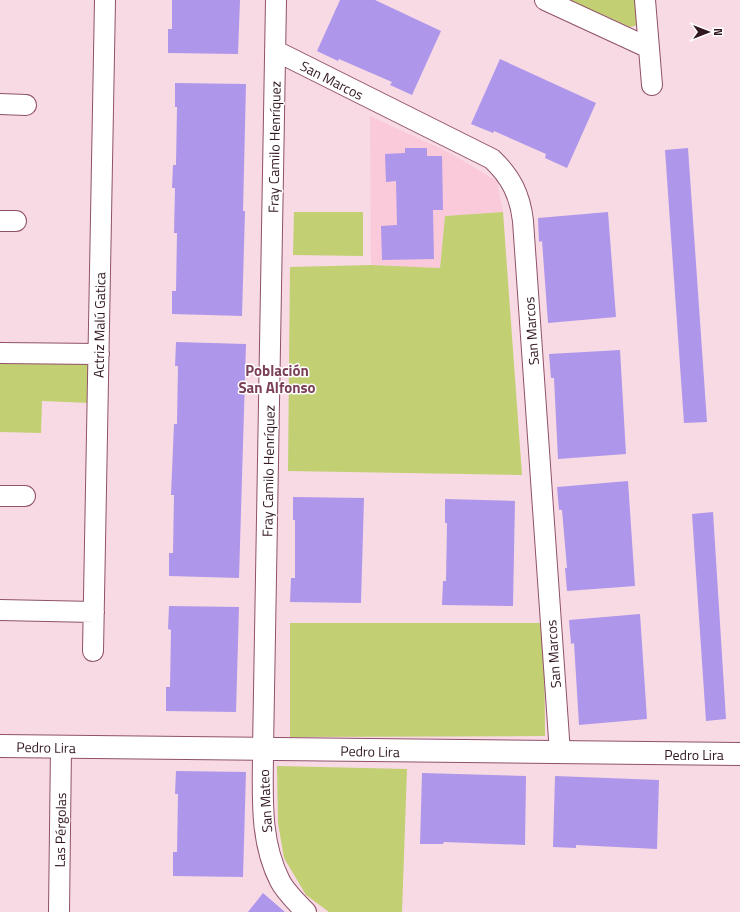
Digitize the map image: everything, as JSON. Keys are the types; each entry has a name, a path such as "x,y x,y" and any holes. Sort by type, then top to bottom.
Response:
{"street":[{"name":"Actriz Malú Gatica","path":"93,651 105,0"},
{"name":"Fray Camilo Henríquez","path":"263,749 276,0"},
{"path":"545,0 649,48"},
{"path":"645,0 652,84"},
{"name":"San Marcos","path":"276,51 492,159 509,177 519,198 523,221 560,753"},
{"path":"0,104 26,105"},
{"path":"0,353 99,354"},
{"path":"0,496 25,496"},
{"path":"0,610 94,612"},
{"name":"Pedro Lira","path":"0,746 740,754"},
{"name":"Las Pérgolas","path":"59,912 61,747"},
{"name":"San Mateo","path":"263,749 263,824 270,856 281,883 306,912"}],"shaded area":[{"path":"370,116 448,152 497,181 503,212 445,216 440,268 371,265"}],"green space":[{"path":"569,0 637,0 639,25 630,27"},
{"path":"294,212 363,212 363,256 293,255"},
{"path":"503,212 522,475 288,471 290,267 371,265 440,268 445,216"},
{"path":"0,360 91,362 90,403 42,401 41,433 0,432"},
{"path":"290,623 544,623 545,736 290,737"},
{"path":"277,766 407,769 402,912 329,912 306,895 284,858 278,823"}],"building":[{"path":"172,0 240,0 238,54 168,53 168,29 172,29"},
{"path":"340,0 375,0 441,31 412,95 390,85 392,82 339,59 338,61 317,51"},
{"path":"500,59 596,103 567,168 545,158 546,154 494,131 493,133 471,124"},
{"path":"175,83 246,84 242,316 172,314 172,291 176,291 177,233 174,233 175,188 172,188 173,165 176,165 177,107 175,107"},
{"path":"405,148 427,148 427,156 442,156 443,210 433,210 434,259 382,260 381,226 397,225 396,181 386,182 385,154 405,153"},
{"path":"688,148 707,422 684,423 665,150"},
{"path":"608,212 616,317 548,323 542,241 539,242 538,218"},
{"path":"176,342 246,344 239,578 169,576 169,553 173,553 174,495 171,495 174,424 177,424 178,366 175,366"},
{"path":"620,350 626,454 558,459 554,378 551,378 549,354"},
{"path":"628,481 635,586 567,591 565,568 567,568 562,510 559,510 557,487"},
{"path":"293,497 364,498 361,603 290,602 291,578 295,578 295,520 293,520"},
{"path":"445,499 515,501 513,606 442,605 443,581 446,581 447,523 445,523"},
{"path":"713,512 726,719 706,721 692,514"},
{"path":"169,606 239,607 236,712 166,711 166,687 170,687 171,630 168,629"},
{"path":"640,614 647,719 579,725 574,643 571,644 569,620"},
{"path":"176,771 246,772 243,877 173,876 173,852 177,852 178,794 175,794"},
{"path":"422,773 526,776 525,845 444,842 443,844 420,844"},
{"path":"555,776 659,780 657,849 576,845 576,848 553,847"},
{"path":"263,893 285,912 248,912"}],"district":[{"name":"Población San Alfonso","path":"277,378"}]}
